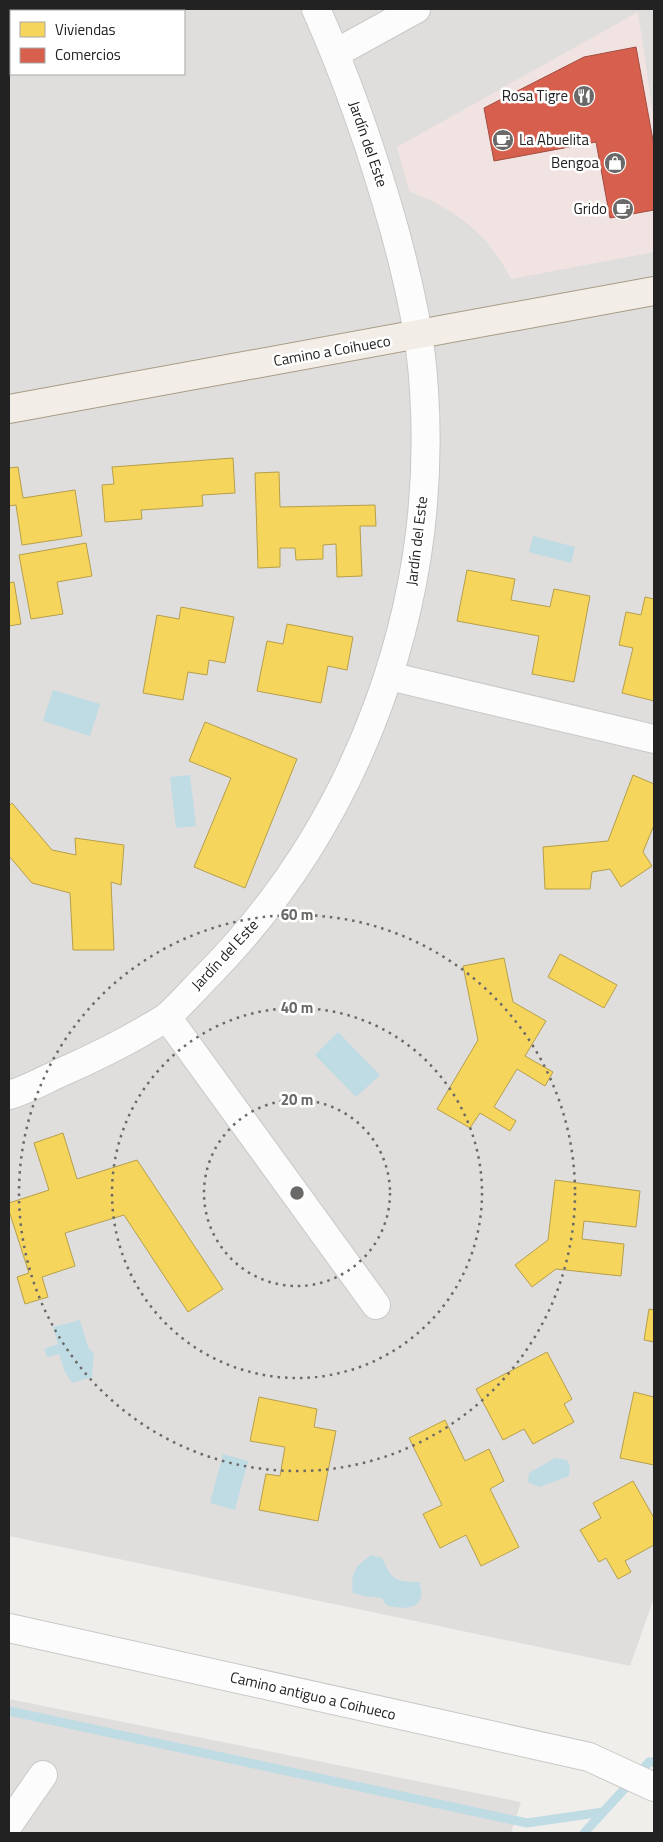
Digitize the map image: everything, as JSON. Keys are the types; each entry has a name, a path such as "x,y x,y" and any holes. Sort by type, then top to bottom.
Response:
{"main road":[{"name":"Camino a Coihueco","path":"9,409 654,291"}],"street":[{"name":"Jardín del Este","path":"9,1095 111,1050 167,1017 234,948 270,906 302,860 330,812 356,762 377,712 389,676 408,606 418,553 424,498 426,444 424,389 418,335 404,264 384,193 362,124 336,53 316,9"},
{"path":"336,53 416,9"},
{"path":"389,676 654,739"},
{"path":"167,1017 376,1305"},
{"name":"Camino antiguo a Coihueco","path":"9,1628 589,1757 654,1787"},
{"path":"9,1824 43,1775"}],"shaded area":[{"path":"9,9 654,9 654,1598 630,1666 9,1536"},
{"path":"638,12 654,122 654,252 511,279 501,261 486,241 469,225 450,211 409,191 397,147"},
{"path":"9,1699 521,1802 511,1833 9,1833"}],"water":[{"path":"533,536 575,547 571,563 529,552"},
{"path":"53,690 100,704 90,736 43,721"},
{"path":"190,775 196,826 176,828 170,777"},
{"path":"338,1032 380,1075 356,1097 315,1055"},
{"path":"80,1320 88,1347 94,1354 92,1377 72,1383 65,1372 59,1354 47,1357 44,1349 58,1344 53,1327"},
{"path":"223,1454 248,1461 235,1510 210,1503"},
{"path":"555,1458 567,1460 570,1468 569,1476 539,1487 528,1482 529,1473"},
{"path":"371,1555 382,1558 395,1578 419,1582 421,1598 418,1603 408,1607 394,1607 386,1605 382,1598 353,1593 352,1581 355,1571"}],"building: Viviendas":[{"path":"233,458 235,493 202,495 203,506 141,510 142,519 105,522 102,485 114,484 112,467"},
{"path":"18,467 23,498 75,490 82,536 22,545 16,505 9,506 9,468"},
{"path":"279,472 280,507 375,505 376,526 360,526 362,576 337,577 336,544 323,545 323,559 296,560 295,548 280,548 280,567 258,568 255,473"},
{"path":"86,543 92,576 57,582 63,614 31,619 19,555"},
{"path":"467,570 515,579 511,600 550,607 554,589 590,596 574,682 532,674 539,636 457,621"},
{"path":"14,582 21,624 9,626 9,583"},
{"path":"645,597 654,599 654,701 622,693 633,648 619,645 626,612 641,615"},
{"path":"181,607 234,617 225,663 209,660 207,675 188,672 183,700 143,693 157,615 179,619"},
{"path":"287,624 353,637 347,670 328,666 321,703 257,691 267,641 283,644"},
{"path":"205,722 297,759 245,888 194,867 231,778 189,761"},
{"path":"633,775 654,784 654,825 643,852 652,866 621,887 610,869 592,872 590,889 545,889 543,847 608,841"},
{"path":"12,803 52,850 76,855 75,838 124,845 121,885 111,882 114,950 73,950 70,893 32,883 9,856 9,806"},
{"path":"560,954 617,985 604,1008 548,977"},
{"path":"504,958 513,1002 546,1021 525,1056 553,1072 545,1086 517,1069 494,1107 516,1121 510,1131 480,1113 470,1128 437,1109 478,1040 463,966"},
{"path":"63,1133 77,1179 137,1160 223,1289 188,1312 124,1215 65,1233 75,1266 42,1277 48,1297 25,1304 17,1277 29,1273 9,1211 9,1203 49,1190 34,1143"},
{"path":"555,1180 640,1191 636,1227 584,1221 582,1239 624,1244 621,1276 556,1269 532,1287 515,1265 548,1240"},
{"path":"649,1309 654,1310 654,1342 644,1340"},
{"path":"547,1352 572,1399 564,1404 574,1422 533,1444 524,1429 503,1440 476,1389"},
{"path":"634,1392 654,1397 654,1465 620,1458"},
{"path":"259,1397 317,1409 314,1427 336,1431 318,1521 259,1510 266,1474 280,1476 285,1447 250,1441"},
{"path":"445,1420 465,1461 489,1449 504,1481 490,1489 519,1547 481,1566 466,1535 440,1548 423,1514 442,1505 409,1438"},
{"path":"633,1481 654,1518 654,1545 625,1561 631,1572 618,1579 606,1558 599,1562 580,1530 601,1518 593,1503"}],"building: Comercios":[{"path":"636,47 654,146 654,210 610,218 596,142 494,161 484,108 584,57"}],"waterway":[{"path":"9,1711 527,1823 603,1812"},
{"path":"584,1833 649,1762 654,1762"}],"place":[{"name":"Rosa Tigre","path":"584,96"},
{"name":"La Abuelita","path":"503,140"},
{"name":"Bengoa","path":"615,163"},
{"name":"Grido","path":"623,209"}]}
